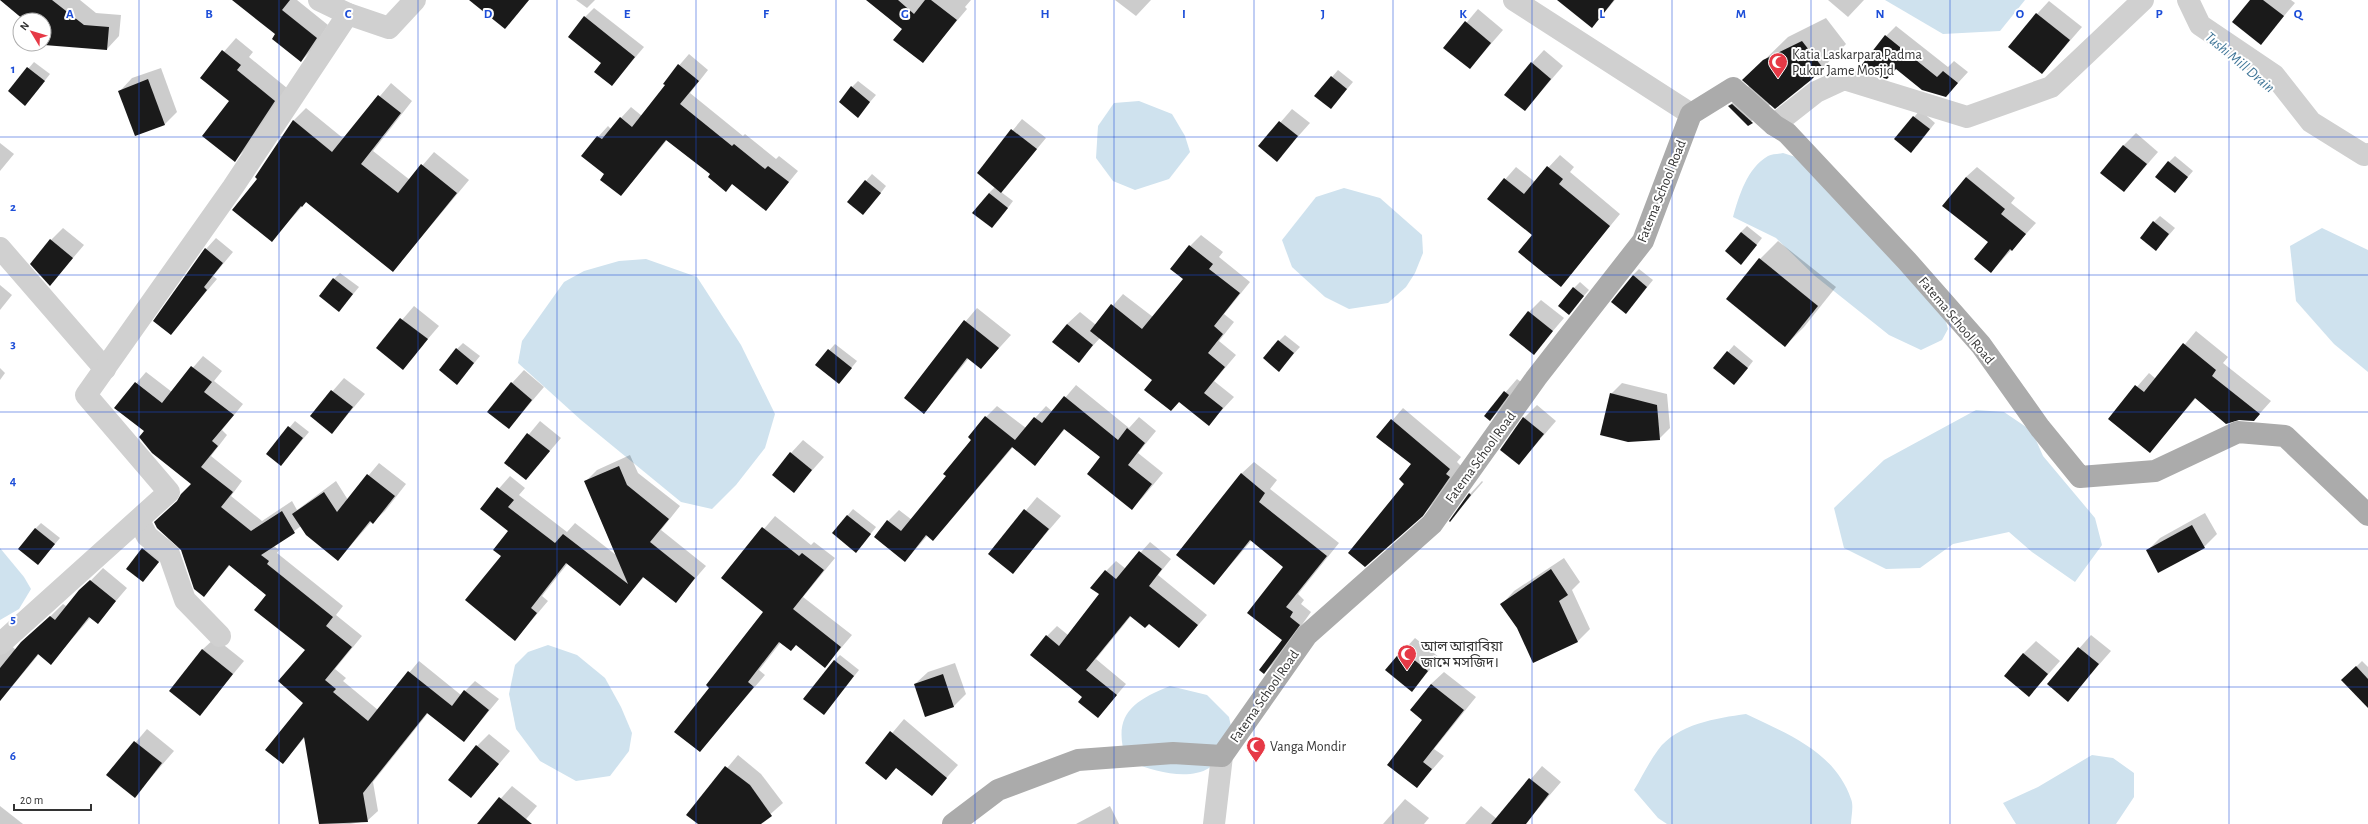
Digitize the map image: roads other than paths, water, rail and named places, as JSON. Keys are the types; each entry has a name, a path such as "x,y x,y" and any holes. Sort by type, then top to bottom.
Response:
{"main road":[{"name":"Fatema School Road","path":"953,824 998,790 1078,760 1174,753 1222,756 1307,635 1432,524 1536,378 1643,241 1691,114 1733,88 1774,126 1787,133 1907,261 1981,345 2040,428 2080,477 2155,471 2238,432 2285,436 2368,515"}],"street":[{"path":"319,0 348,14 389,28 415,0"},
{"path":"1514,0 1691,114"},
{"path":"1774,126 1816,92 1844,79 1967,117 2051,87 2143,0"},
{"path":"2188,0 2200,25 2274,75 2311,122 2364,155 2368,154"},
{"path":"0,644 139,521 169,492 86,396 233,187 348,14"},
{"path":"0,248 105,369"},
{"path":"139,521 147,536 169,554 185,600 220,636"},
{"path":"1214,824 1222,756"}],"water":[{"path":"1885,0 2025,0 2000,31 1943,34"},
{"path":"1139,101 1172,114 1185,136 1190,152 1169,179 1135,190 1113,181 1096,158 1098,126 1114,103"},
{"path":"1783,153 1805,160 1943,311 1948,329 1942,340 1921,350 1889,335 1815,276 1776,238 1733,217 1738,200 1749,175 1761,161 1768,156"},
{"path":"1344,188 1380,198 1422,235 1423,253 1415,273 1406,287 1388,303 1349,309 1325,297 1292,267 1282,240 1316,197"},
{"path":"2322,228 2368,250 2368,372 2334,344 2296,301 2290,246"},
{"path":"646,259 697,277 741,345 775,414 765,448 736,485 712,509 681,502 581,420 518,363 522,341 564,282 584,271 619,261"},
{"path":"1976,410 2004,412 2032,431 2043,456 2095,518 2102,545 2075,582 2032,552 2009,532 1953,544 1920,568 1886,569 1844,548 1834,508 1884,460"},
{"path":"0,548 24,577 31,589 19,609 0,620"},
{"path":"548,645 577,655 605,678 621,707 632,733 629,751 610,776 576,781 540,761 516,729 509,694 515,665 528,652"},
{"path":"1170,686 1207,695 1229,717 1233,736 1217,762 1200,772 1190,774 1167,773 1145,767 1126,759 1122,744 1122,732 1124,721 1128,712 1145,698"},
{"path":"1746,714 1778,729 1808,746 1834,769 1844,783 1852,802 1851,824 1667,824 1658,818 1634,790 1658,750 1666,741 1687,728 1710,720"},
{"path":"2092,755 2113,758 2134,773 2134,797 2116,824 2016,824 2003,803 2038,787"}],"place":[{"name":"Katia Laskarpara Padma Pukur Jame Mosjid","path":"1778,79"},
{"name":"আল আরাবিয়া জামে মসজিদ।","path":"1407,671"},
{"name":"Vanga Mondir","path":"1256,763"}],"water label":[{"name":"Tushi Mill Drain","path":"2240,62"}]}
